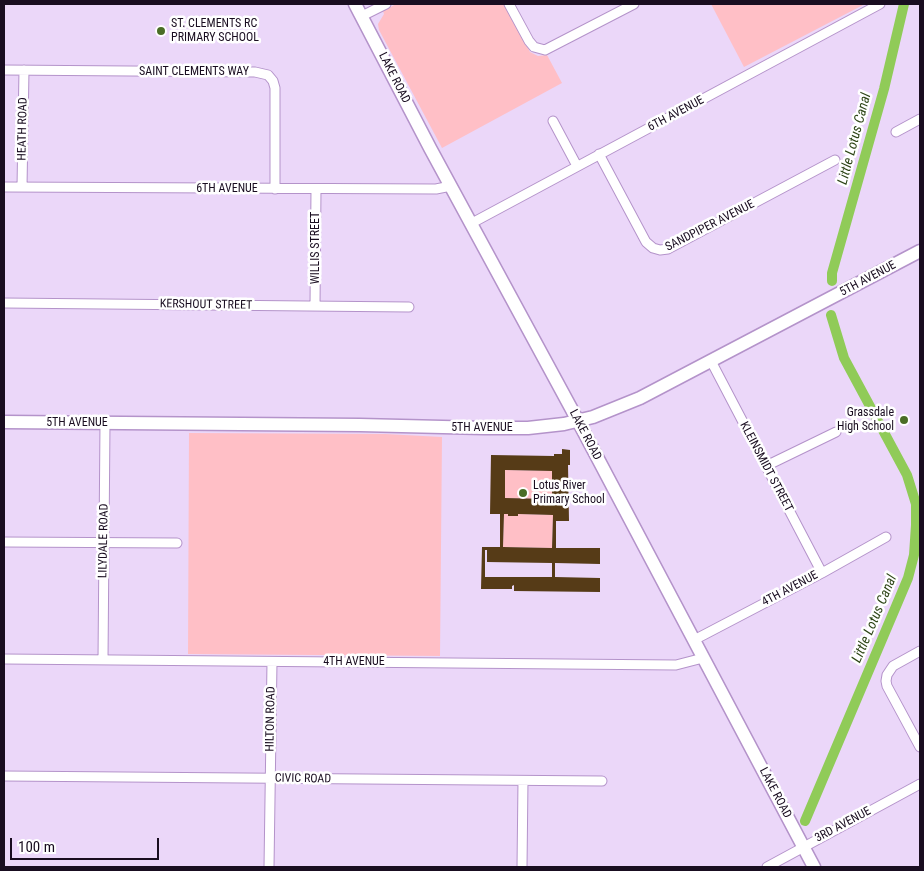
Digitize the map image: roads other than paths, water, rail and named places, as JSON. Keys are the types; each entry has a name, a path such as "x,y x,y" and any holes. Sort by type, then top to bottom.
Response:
{"street":[{"name":"LAKE ROAD","path":"355,4 814,867"},
{"path":"362,16 386,4"},
{"path":"509,4 529,41 534,47 545,50 634,4"},
{"name":"6TH AVENUE","path":"472,222 880,4"},
{"name":"SAINT CLEMENTS WAY","path":"4,70 255,72 268,75 273,81 275,88 275,189"},
{"name":"HEATH ROAD","path":"22,187 24,70"},
{"path":"896,132 920,119"},
{"path":"554,121 577,166"},
{"name":"SANDPIPER AVENUE","path":"599,154 646,242 653,248 660,250 668,249 835,160"},
{"name":"6TH AVENUE","path":"4,187 436,190 451,186"},
{"name":"WILLIS STREET","path":"315,306 316,190"},
{"name":"5TH AVENUE","path":"4,422 491,428 550,426 578,421 640,398 920,251"},
{"name":"KERSHOUT STREET","path":"4,303 409,307"},
{"name":"KLEINSMIDT STREET","path":"711,361 822,573"},
{"name":"LILYDALE ROAD","path":"102,660 105,423"},
{"path":"766,466 836,432"},
{"name":"4TH AVENUE","path":"694,640 822,573 886,536"},
{"path":"4,542 177,543"},
{"path":"920,651 893,666 886,675 887,686 920,747"},
{"name":"4TH AVENUE","path":"4,659 676,665 703,658"},
{"name":"HILTON ROAD","path":"269,867 272,662"},
{"name":"CIVIC ROAD","path":"4,776 602,781"},
{"path":"522,867 523,781"},
{"name":"3RD AVENUE","path":"767,867 920,784"}],"waterway":[{"name":"Little Lotus Canal","path":"832,281 832,273 884,89 904,4"},
{"name":"Little Lotus Canal","path":"805,821 908,578 914,555 916,525 916,504 907,475 844,358 831,315"}],"place":[{"name":"ST. CLEMENTS RC PRIMARY SCHOOL","path":"161,31"},
{"name":"Grassdale High School","path":"904,420"},
{"name":"Lotus River Primary School","path":"523,493"}]}
